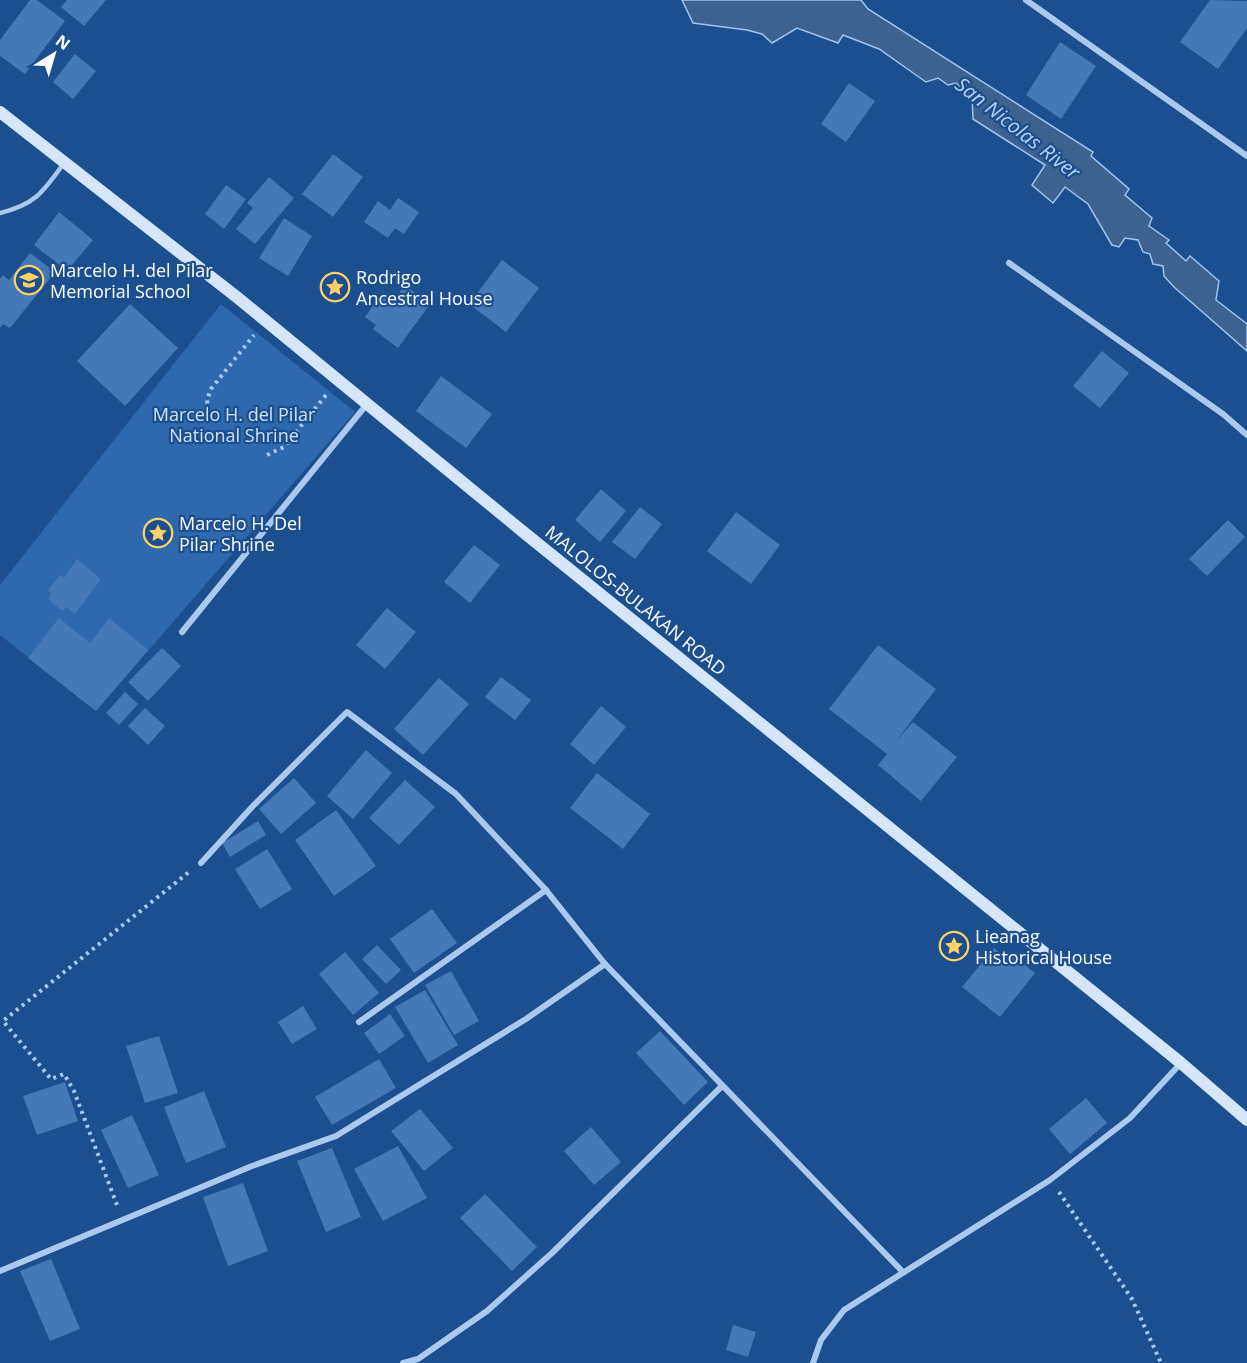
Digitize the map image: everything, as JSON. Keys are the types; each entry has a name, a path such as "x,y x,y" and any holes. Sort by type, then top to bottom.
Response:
{"main road":[{"name":"MALOLOS-BULAKAN ROAD","path":"0,112 339,380 527,535 1181,1063 1247,1120"}],"street":[{"path":"1026,0 1247,156"},
{"path":"1009,263 1223,414 1247,435"},
{"path":"182,632 367,404"},
{"path":"201,862 252,807 347,712 456,794 546,890 604,964 902,1271"},
{"path":"359,1022 546,890"},
{"path":"0,1272 252,1166 336,1136 526,1019 604,964"},
{"path":"813,1363 821,1340 844,1310 902,1271 1050,1180 1130,1118 1181,1063"},
{"path":"403,1363 418,1361 487,1311 552,1253 722,1086"}],"lane":[{"path":"0,213 32,202 65,163"}],"path":[{"path":"208,411 207,400 211,389 265,321"},
{"path":"267,455 284,447 339,380"},
{"path":"123,1220 74,1091 64,1074 51,1079 3,1021 201,862"},
{"path":"1050,1180 1132,1299 1161,1363"}],"green space":[{"name":"Marcelo H. del Pilar National Shrine","path":"221,304 355,412 96,711 0,635 0,585"}],"water":[{"name":"San Nicolas River","path":"682,0 861,0 868,9 1093,152 1091,156 1129,189 1125,195 1152,218 1149,226 1169,240 1166,243 1186,261 1190,256 1219,281 1216,300 1247,324 1247,351 1174,287 1164,276 1163,266 1153,264 1150,254 1143,252 1138,240 1125,238 1119,247 1112,245 1088,204 1065,187 1053,203 1032,185 1045,165 973,119 972,96 956,83 948,85 938,78 926,82 879,49 843,35 838,43 797,28 772,43 762,34 747,30 693,23"}],"building":[{"path":"30,0 37,0 65,21 25,74 0,56 0,40"},
{"path":"67,0 106,0 84,26 61,7"},
{"path":"1210,0 1247,1 1247,28 1218,69 1180,42"},
{"path":"1060,42 1096,66 1061,119 1026,95"},
{"path":"75,54 96,71 73,99 53,82"},
{"path":"849,83 875,101 846,142 821,124"},
{"path":"333,154 363,177 333,217 302,194"},
{"path":"269,177 294,198 255,244 236,229 253,208 247,203"},
{"path":"226,185 246,199 224,229 205,214"},
{"path":"398,198 419,212 404,234 395,228 388,238 364,222 378,201 390,210"},
{"path":"59,212 93,240 67,271 34,245"},
{"path":"284,218 312,236 288,276 259,258"},
{"path":"30,253 55,272 10,328 3,324 0,328 0,279 3,275 9,280"},
{"path":"502,260 539,288 506,332 469,304"},
{"path":"405,285 430,304 398,348 373,329 376,325 365,317 383,292 394,300"},
{"path":"130,304 178,348 125,406 77,361"},
{"path":"1102,351 1129,373 1100,408 1073,386"},
{"path":"441,376 492,414 466,448 416,411"},
{"path":"601,489 626,511 600,542 575,520"},
{"path":"640,507 662,524 635,559 612,542"},
{"path":"736,512 780,545 751,584 707,551"},
{"path":"1228,520 1245,537 1207,576 1189,559"},
{"path":"474,545 500,565 470,603 444,582"},
{"path":"77,559 101,579 75,614 66,607 62,611 49,600 51,594 48,590 60,575 64,578"},
{"path":"387,608 416,632 385,669 356,645"},
{"path":"59,618 90,643 109,618 148,650 96,711 28,658"},
{"path":"878,645 936,689 896,741 913,722 957,757 921,801 878,765 887,754 829,709"},
{"path":"162,648 181,666 148,701 128,682"},
{"path":"501,677 531,700 515,720 485,697"},
{"path":"439,678 469,704 423,755 394,729"},
{"path":"125,692 138,704 119,725 106,713"},
{"path":"601,706 626,727 594,765 570,744"},
{"path":"145,708 165,726 148,745 128,726"},
{"path":"366,750 392,773 353,819 327,796"},
{"path":"597,773 650,814 623,849 570,808"},
{"path":"294,778 316,803 281,834 259,809"},
{"path":"405,780 435,807 399,845 369,818"},
{"path":"336,810 376,866 334,896 295,840"},
{"path":"258,821 266,835 230,857 222,843"},
{"path":"267,849 292,889 260,909 235,869"},
{"path":"432,909 457,943 414,973 390,939"},
{"path":"377,945 401,970 386,984 362,959"},
{"path":"994,948 1005,957 1009,952 1035,973 1000,1017 962,987"},
{"path":"345,952 379,993 353,1015 319,974"},
{"path":"451,971 479,1021 454,1035 425,985"},
{"path":"425,990 458,1045 428,1063 395,1007"},
{"path":"303,1006 317,1029 292,1044 278,1022"},
{"path":"390,1014 405,1036 379,1054 364,1033"},
{"path":"660,1031 708,1082 684,1105 636,1053"},
{"path":"159,1036 178,1093 145,1103 126,1046"},
{"path":"379,1059 396,1088 332,1125 315,1097"},
{"path":"65,1082 78,1121 37,1135 23,1096"},
{"path":"204,1091 226,1147 186,1163 164,1107"},
{"path":"1086,1098 1107,1123 1070,1154 1049,1129"},
{"path":"420,1109 453,1148 424,1171 391,1131"},
{"path":"132,1115 159,1175 128,1188 101,1130"},
{"path":"591,1127 621,1162 594,1185 564,1151"},
{"path":"398,1146 427,1198 383,1221 354,1169"},
{"path":"332,1148 361,1217 326,1232 297,1161"},
{"path":"243,1183 268,1251 228,1266 203,1197"},
{"path":"485,1194 537,1247 512,1271 460,1218"},
{"path":"51,1259 80,1329 50,1341 20,1271"},
{"path":"733,1325 756,1332 748,1357 726,1350"}],"place":[{"name":"Marcelo H. del Pilar Memorial School","path":"29,280"},
{"name":"Rodrigo Ancestral House","path":"335,287"},
{"name":"Marcelo H. Del Pilar Shrine","path":"158,533"},
{"name":"Lieanag Historical House","path":"954,946"}]}
